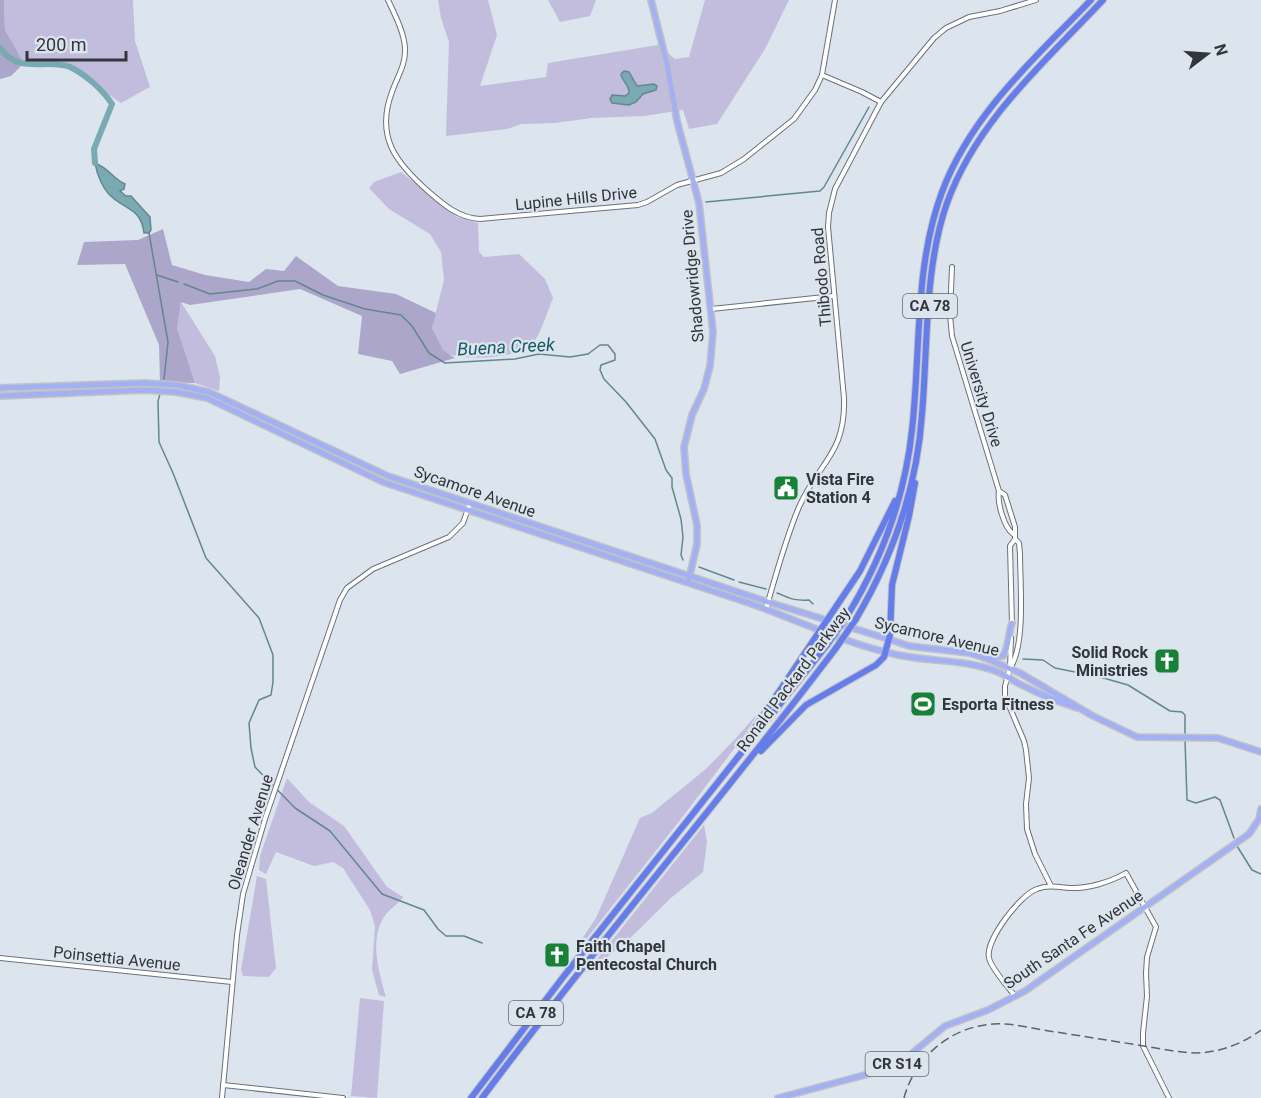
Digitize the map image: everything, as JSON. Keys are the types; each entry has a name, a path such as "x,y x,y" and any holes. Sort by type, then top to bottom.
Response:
{"highway":[{"name":"Ronald Packard Parkway","path":"471,1098 731,765 754,739 847,616 882,548 900,492 912,431 926,254 942,191 964,146 988,110 1091,0"},
{"name":"Ronald Packard Parkway","path":"482,1098 752,756 856,619 878,578 895,539 909,495 919,443 933,265 943,218 955,183 971,151 999,110 1103,0"},
{"path":"752,756 761,751 806,705 876,665 884,657 888,639 892,585 911,507 919,443"},
{"path":"731,765 867,558 900,492"}],"main road":[{"name":"Shadowridge Drive","path":"651,0 667,64 677,121 699,203 713,332 710,366 704,389 692,415 684,447 686,474 695,507 697,525 697,544 687,583"},
{"name":"Sycamore Avenue","path":"0,388 144,383 195,388 224,398 372,470 469,506 766,609 819,631 885,652 969,663 999,672 1042,695 1083,710"},
{"name":"Sycamore Avenue","path":"0,396 144,390 193,394 221,404 369,476 909,646 969,653 985,658 1047,687 1083,710"},
{"path":"985,658 1003,656 1006,652 1008,632 1012,623"},
{"path":"1083,710 1137,737 1218,738 1261,752"},
{"name":"South Santa Fe Avenue","path":"778,1098 891,1068 945,1026 988,1010 1037,983 1249,834 1260,819 1261,809"}],"street":[{"name":"Lupine Hills Drive","path":"388,0 402,33 405,49 401,71 392,90 386,114 391,146 398,162 407,173 450,210 466,217 480,219 638,205 677,185 711,177 732,167 785,127 802,110 815,90 822,75 835,0"},
{"name":"Thibodo Road","path":"766,609 799,509 811,482 833,453 843,425 844,398 828,227 835,189 881,102 934,38 946,28 969,17 1000,11 1036,0"},
{"path":"822,75 881,102"},
{"name":"University Drive","path":"952,267 950,315 952,336 999,491 1005,495 1015,528 1010,546 1012,623 1010,668"},
{"path":"711,309 834,296"},
{"name":"Oleander Avenue","path":"222,1098 232,982 243,896 275,790 334,616 346,588 373,569 449,537 463,523 469,506"},
{"name":"University Drive","path":"1007,677 1016,659 1020,630 1020,554 1019,543 1014,537"},
{"path":"1007,677 1005,696 1026,750 1029,778 1026,804 1027,829 1035,854 1051,886"},
{"path":"1015,996 989,959 992,940 1018,902 1029,892 1038,888 1051,886 1077,888 1107,883 1126,873 1156,927 1147,957 1143,1046 1169,1098"},
{"name":"Poinsettia Avenue","path":"0,958 232,982"},
{"path":"223,1085 343,1098"}],"shaded area":[{"path":"0,0 4,0 5,30 24,63 11,76 0,79"},
{"path":"4,0 133,0 135,41 150,87 121,103 69,67 24,63 5,30"},
{"path":"438,0 488,0 497,35 480,86 546,77 548,63 658,45 675,59 689,57 705,0 789,0 765,49 717,124 689,129 683,110 644,116 521,124 507,129 446,136 449,42"},
{"path":"548,0 596,0 590,16 560,22"},
{"path":"401,172 457,217 478,223 479,252 484,257 519,254 545,279 553,298 532,345 502,356 475,358 452,355 443,350 432,327 444,280 441,252 430,234 389,209 369,188 374,182"},
{"path":"163,229 172,265 205,275 249,282 266,269 284,271 296,256 338,286 396,294 436,313 432,328 443,350 455,358 400,374 392,361 358,354 362,316 300,289 190,305 181,302 177,328 195,383 160,382 159,345 125,264 77,265 84,242 138,240"},
{"path":"181,302 215,356 220,377 219,391 195,383 177,328"},
{"path":"758,713 746,733 684,815 580,947 579,943 596,918 640,818 652,813 707,768"},
{"path":"287,778 309,802 344,826 387,887 403,897 384,917 377,936 377,956 386,997 379,995 372,970 375,926 370,910 343,868 333,862 314,866 276,852 266,874 259,870 260,856"},
{"path":"704,825 707,842 703,872 672,897 625,943 586,973"},
{"path":"257,876 266,879 276,968 269,977 243,976 241,970"},
{"path":"360,998 384,1001 377,1098 351,1096"}],"water":[{"path":"624,71 629,72 637,86 654,84 657,86 656,90 643,94 636,102 629,105 612,103 610,99 612,95 625,96 629,93 621,74"},
{"path":"95,163 125,184 124,189 120,191 126,196 131,196 150,217 151,230 149,233 144,233 140,219 133,211 106,191"}],"waterway":[{"path":"0,48 7,56 24,64 52,64 70,67 99,88 112,104 94,149 95,163"},
{"path":"706,202 820,191 869,107"},
{"path":"149,233 168,342 164,379"},
{"name":"Buena Creek","path":"157,275 178,282"},
{"name":"Buena Creek","path":"184,284 210,294 257,289 278,281 295,281 323,295 365,309 401,315 412,326 429,353 445,363 515,359 539,354 570,357 588,354 600,345 608,345 615,354 615,360 601,365 600,370 604,379 626,402 655,439 666,470 672,478 672,487 681,519 683,560"},
{"path":"160,394 158,401 159,442 206,558 259,618 273,655 271,695 259,700 249,723 255,767 295,808 330,831 382,894 424,910 446,936 464,936 482,943"},
{"name":"Buena Creek","path":"699,567 734,580"},
{"name":"Buena Creek","path":"739,582 766,589"},
{"name":"Buena Creek","path":"777,593 795,600 809,600 813,604"},
{"name":"Buena Creek","path":"1023,659 1043,660 1055,668 1128,685 1170,711 1182,712 1185,715 1185,735"},
{"name":"Buena Creek","path":"1185,740 1187,800 1196,803 1215,797 1220,800 1234,838"},
{"name":"Buena Creek","path":"1237,846 1252,870 1261,874"}],"railway":[{"path":"904,1098 916,1070 936,1047 949,1038 977,1026 1012,1025 1197,1053 1231,1046 1261,1030"}],"place":[{"name":"Vista Fire Station 4","path":"786,488"},
{"name":"Solid Rock Ministries","path":"1167,661"},
{"name":"Esporta Fitness","path":"923,704"},
{"name":"Faith Chapel Pentecostal Church","path":"557,955"}]}
